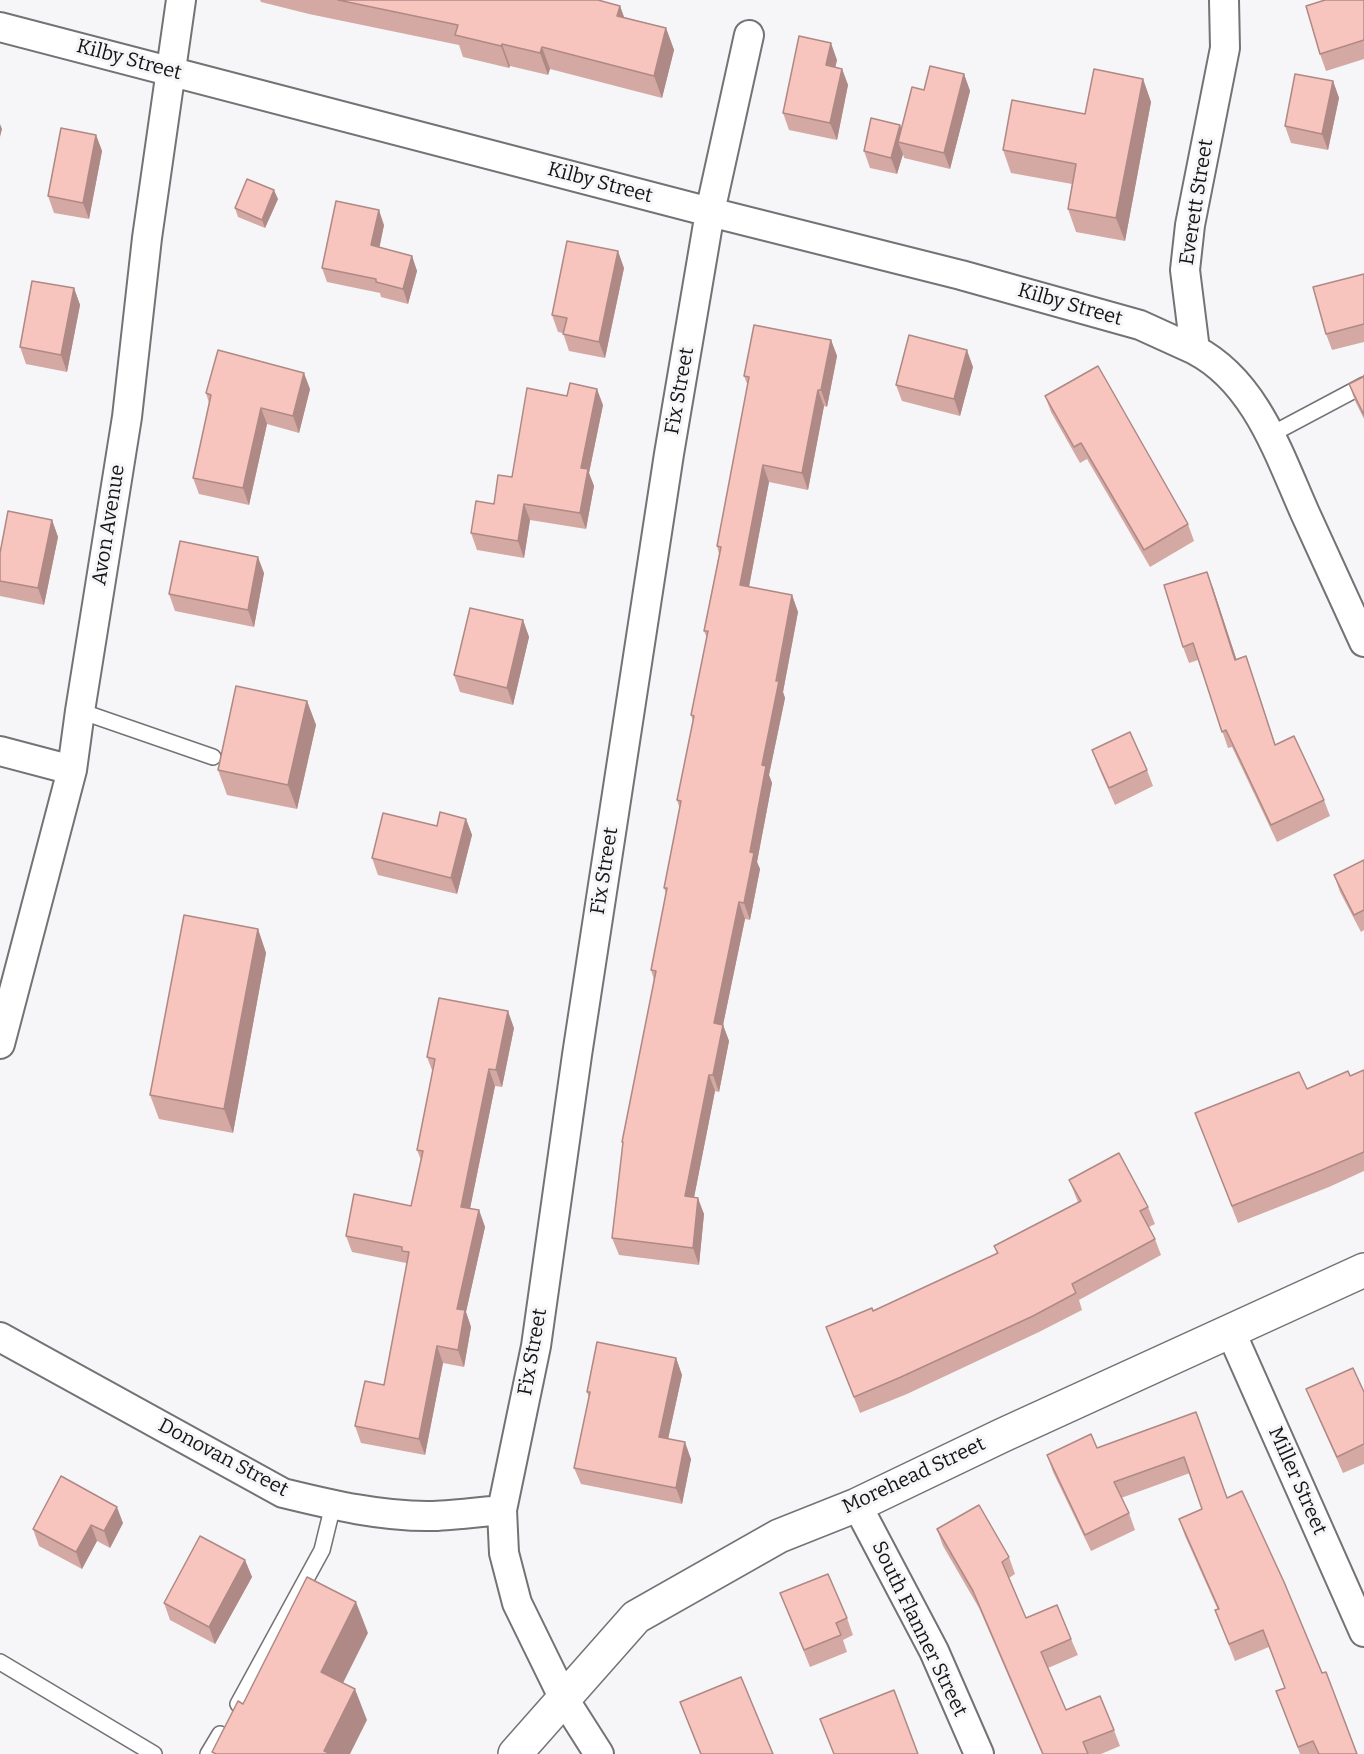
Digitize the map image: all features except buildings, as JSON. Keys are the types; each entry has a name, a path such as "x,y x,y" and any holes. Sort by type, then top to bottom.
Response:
{"street":[{"name":"Avon Avenue","path":"0,1044 72,770 127,417 147,238 182,0"},
{"name":"Everett Street","path":"1195,350 1185,270 1190,225 1225,48 1224,0"},
{"name":"Kilby Street","path":"0,27 961,275 1140,325 1195,350"},
{"name":"Fix Street","path":"599,1754 564,1699 517,1603 504,1553 502,1510 536,1346 577,1056 669,454 710,212 749,34"},
{"path":"1195,350 1212,359 1238,386 1260,415 1364,642"},
{"path":"0,751 72,770"},
{"name":"Morehead Street","path":"515,1754 636,1617 779,1536 857,1504 1364,1270"},
{"name":"Miller Street","path":"1230,1330 1364,1632"},
{"name":"Donovan Street","path":"0,1337 283,1493 333,1505 382,1513 432,1516 502,1510"},
{"name":"South Flanner Street","path":"857,1504 934,1651 979,1754"}],"lane":[{"path":"1270,435 1364,385"},
{"path":"80,711 213,757"},
{"path":"238,1704 322,1550 333,1505"},
{"path":"0,1662 154,1754"},
{"path":"208,1754 220,1734"}]}
